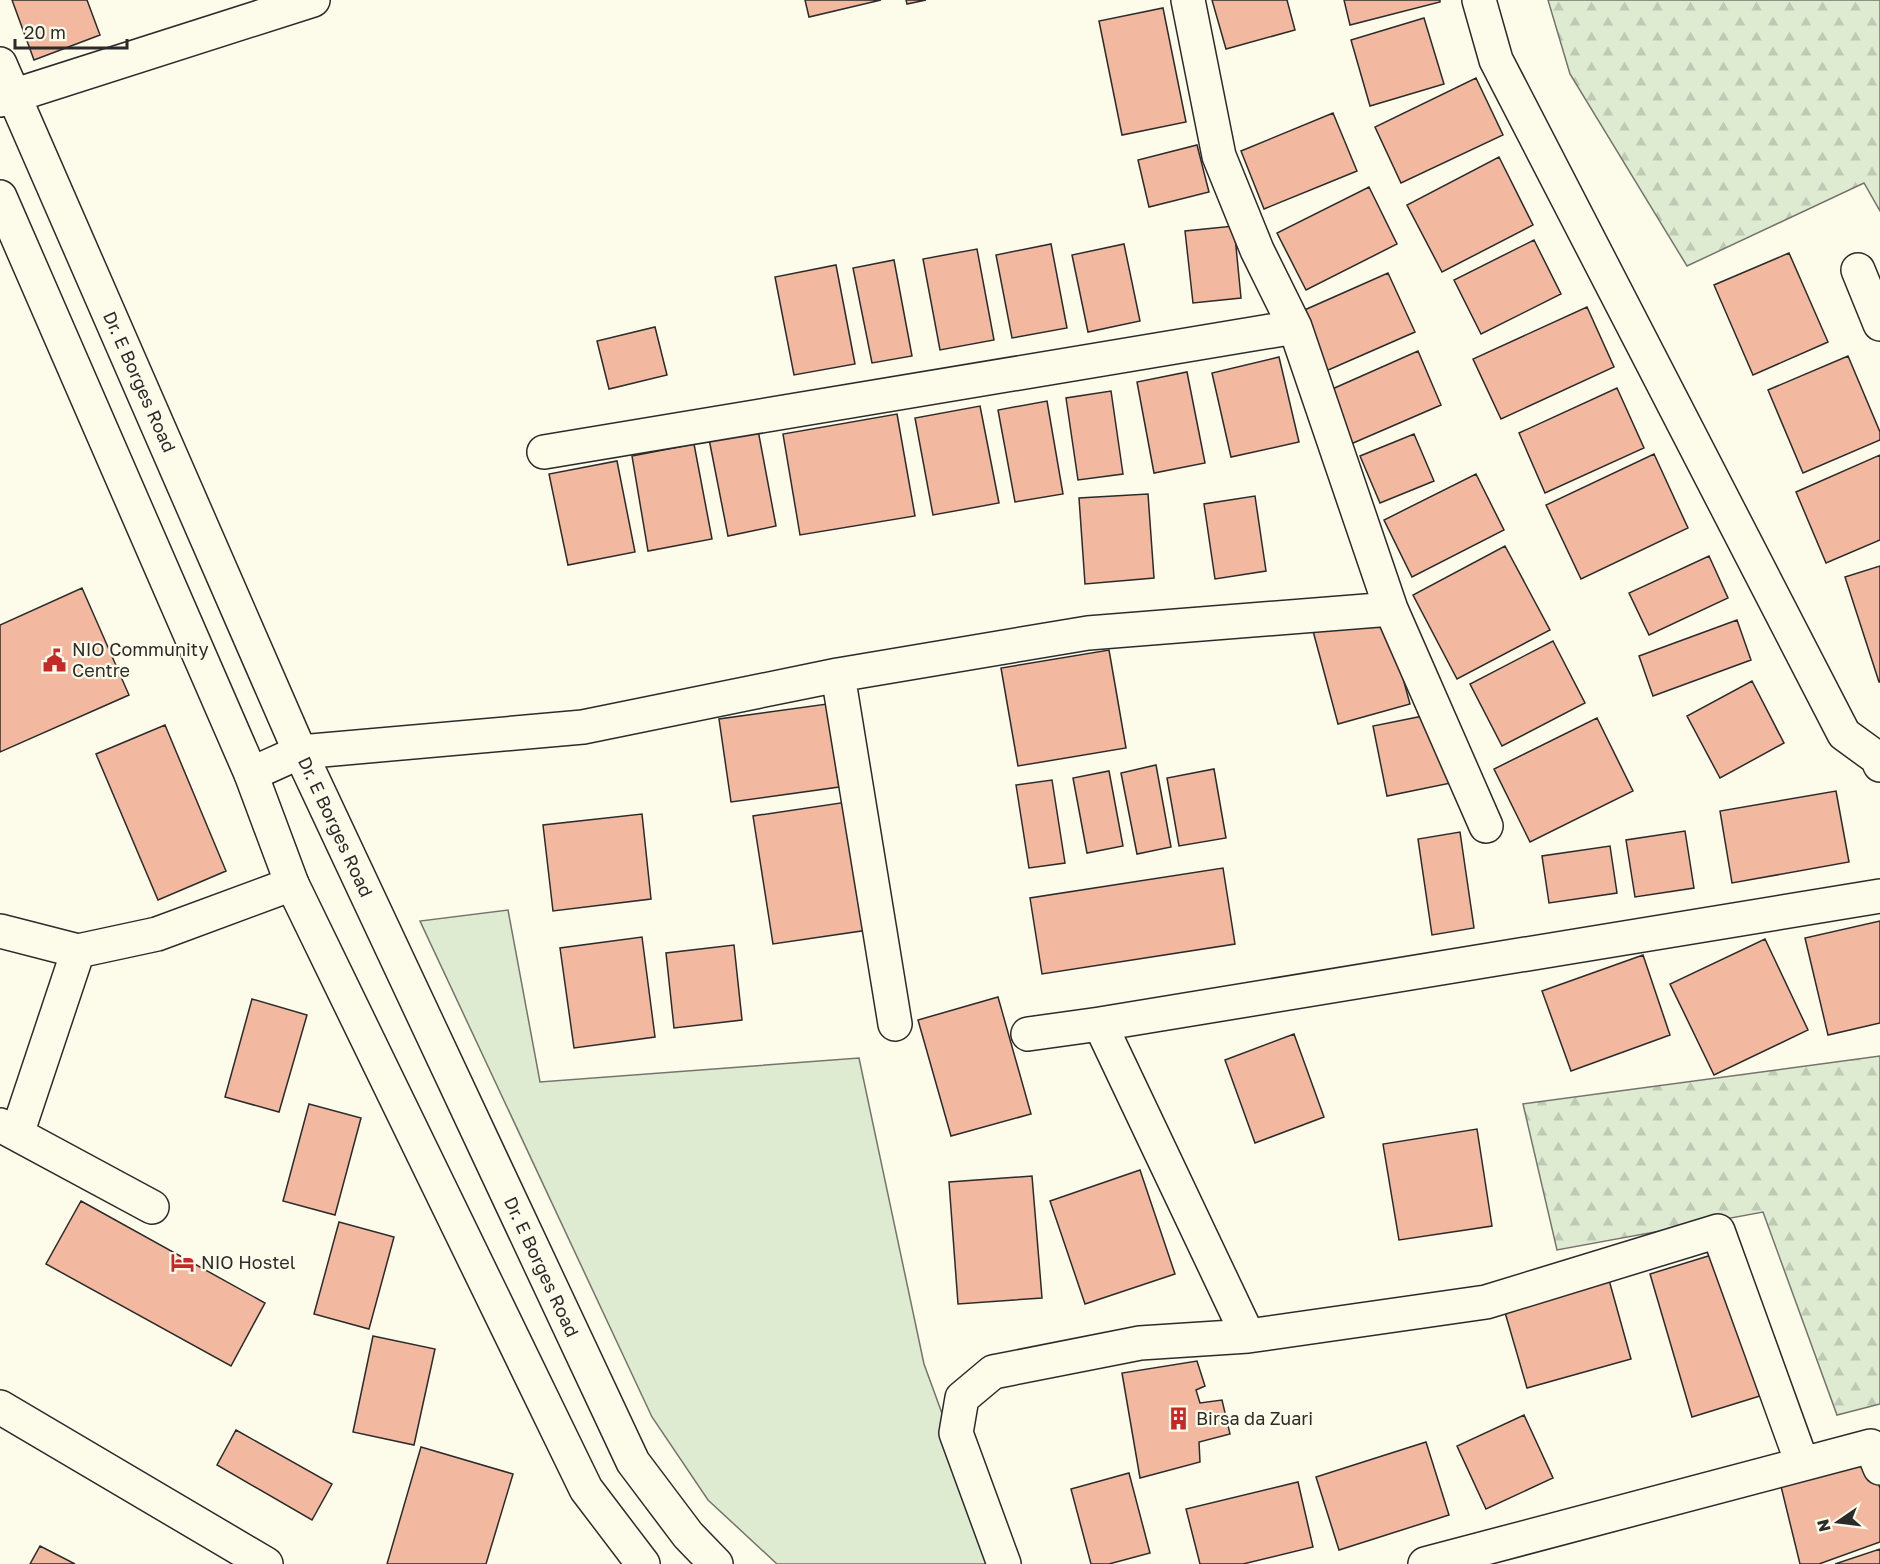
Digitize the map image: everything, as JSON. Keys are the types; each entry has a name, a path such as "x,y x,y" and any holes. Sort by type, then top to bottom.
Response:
{"street":[{"path":"7,97 313,0"},
{"path":"1188,0 1220,156 1257,250 1295,327 1391,609 1486,826"},
{"path":"1479,0 1496,60 1844,734 1878,758 1880,765"},
{"name":"Dr. E Borges Road","path":"0,64 7,97 300,752 633,1462 688,1534 716,1564"},
{"path":"0,197 251,774 292,884 586,1489 643,1564"},
{"path":"1858,270 1880,324"},
{"path":"544,452 1295,327"},
{"path":"251,774 300,752 583,727 838,675 1088,633 1391,609"},
{"path":"838,675 895,1024"},
{"path":"0,931 78,951 157,934 292,884"},
{"path":"1028,1034 1880,896"},
{"path":"78,951 8,1130 152,1207"},
{"path":"1100,1024 1248,1336"},
{"path":"1004,1564 956,1433 962,1398 993,1372 1140,1343 1248,1336 1486,1302 1718,1232 1802,1463"},
{"path":"0,1407 266,1564"},
{"path":"1425,1564 1871,1446 1880,1468"}],"green space":[{"path":"1548,0 1880,0 1880,211 1864,183 1687,266 1570,74"},
{"path":"508,910 540,1082 859,1058 924,1364 997,1564 777,1564 708,1500 652,1417 420,921"},
{"path":"1880,1056 1880,1404 1837,1415 1763,1212 1557,1250 1523,1104"}],"building":[{"path":"12,0 87,0 100,35 34,60"},
{"path":"805,0 881,0 809,17"},
{"path":"906,0 926,0 907,4"},
{"path":"1212,0 1287,0 1295,30 1226,49"},
{"path":"1344,0 1440,0 1440,2 1350,25"},
{"path":"1163,8 1186,122 1122,135 1099,21"},
{"path":"1424,18 1444,84 1370,106 1351,40"},
{"path":"1476,78 1503,135 1401,183 1375,127"},
{"path":"1333,113 1357,171 1264,209 1241,151"},
{"path":"1197,145 1209,192 1149,207 1138,160"},
{"path":"1499,157 1533,225 1442,272 1407,205"},
{"path":"1369,187 1397,244 1306,290 1277,233"},
{"path":"1234,226 1241,298 1193,303 1185,231"},
{"path":"1534,240 1561,294 1481,334 1454,280"},
{"path":"1051,244 1067,328 1012,338 996,255"},
{"path":"1124,244 1140,321 1088,332 1072,255"},
{"path":"977,249 994,340 940,350 923,259"},
{"path":"1789,253 1828,342 1753,375 1714,285"},
{"path":"894,260 912,356 872,363 853,268"},
{"path":"836,265 855,364 794,375 775,277"},
{"path":"1388,273 1415,332 1326,371 1300,312"},
{"path":"1587,307 1614,367 1501,419 1473,359"},
{"path":"655,327 667,375 609,389 597,341"},
{"path":"1418,351 1441,405 1344,447 1321,394"},
{"path":"1848,356 1880,432 1880,440 1803,473 1768,390"},
{"path":"1279,357 1299,442 1231,457 1212,373"},
{"path":"1187,372 1205,463 1154,473 1137,382"},
{"path":"1617,388 1644,448 1545,493 1519,433"},
{"path":"1111,391 1123,474 1078,480 1066,398"},
{"path":"1047,401 1063,494 1015,502 998,410"},
{"path":"980,406 999,503 933,515 915,418"},
{"path":"897,414 915,516 800,535 783,434"},
{"path":"758,430 776,526 728,536 709,439"},
{"path":"1414,434 1434,481 1380,503 1360,456"},
{"path":"694,444 712,539 648,551 632,456"},
{"path":"1654,454 1688,528 1581,579 1546,505"},
{"path":"1880,455 1880,540 1826,563 1796,492"},
{"path":"617,461 635,552 568,565 549,474"},
{"path":"1476,474 1504,530 1412,577 1384,520"},
{"path":"1148,494 1154,578 1085,584 1079,498"},
{"path":"1255,496 1266,571 1215,579 1204,504"},
{"path":"1505,546 1550,630 1457,679 1413,595"},
{"path":"1709,556 1728,598 1649,635 1629,593"},
{"path":"1880,566 1880,682 1879,682 1845,577"},
{"path":"82,588 129,695 0,752 0,625"},
{"path":"1385,612 1410,704 1338,724 1313,631"},
{"path":"1737,620 1751,660 1653,696 1639,656"},
{"path":"1553,641 1585,703 1502,746 1470,684"},
{"path":"1109,650 1126,748 1018,766 1001,668"},
{"path":"1752,681 1784,743 1720,778 1687,716"},
{"path":"827,704 839,787 731,802 719,719"},
{"path":"1438,713 1451,783 1387,796 1373,726"},
{"path":"1597,718 1633,791 1530,842 1494,769"},
{"path":"165,725 226,871 158,900 96,754"},
{"path":"1156,765 1171,847 1137,854 1121,773"},
{"path":"1214,769 1226,838 1179,846 1167,778"},
{"path":"1109,771 1123,846 1087,853 1073,778"},
{"path":"1052,780 1065,863 1029,868 1016,785"},
{"path":"1836,791 1849,862 1732,883 1720,811"},
{"path":"847,802 868,930 773,944 753,816"},
{"path":"642,814 651,899 553,911 543,825"},
{"path":"1685,831 1694,888 1635,897 1626,840"},
{"path":"1460,832 1474,928 1432,935 1418,839"},
{"path":"1610,846 1617,893 1549,903 1542,856"},
{"path":"1223,868 1235,944 1042,974 1030,898"},
{"path":"1880,921 1880,1023 1828,1035 1805,938"},
{"path":"642,937 655,1037 574,1048 560,948"},
{"path":"1765,939 1808,1030 1714,1075 1670,984"},
{"path":"734,945 742,1020 674,1028 666,953"},
{"path":"1643,955 1670,1035 1571,1071 1542,991"},
{"path":"998,997 1031,1114 951,1136 918,1020"},
{"path":"252,999 307,1015 279,1112 225,1097"},
{"path":"1294,1034 1324,1117 1255,1143 1225,1060"},
{"path":"309,1104 361,1118 335,1215 283,1201"},
{"path":"1477,1129 1492,1226 1399,1240 1383,1144"},
{"path":"1140,1170 1175,1274 1085,1304 1050,1201"},
{"path":"1032,1176 1042,1298 958,1304 949,1182"},
{"path":"81,1201 265,1303 231,1366 46,1264"},
{"path":"339,1222 394,1237 369,1329 314,1314"},
{"path":"1718,1253 1760,1396 1692,1417 1650,1274"},
{"path":"1609,1280 1631,1359 1527,1388 1504,1309"},
{"path":"373,1336 435,1349 414,1445 353,1432"},
{"name":"Birsa da Zuari","path":"1197,1361 1205,1386 1196,1390 1200,1403 1222,1400 1230,1434 1199,1442 1200,1462 1140,1478 1122,1373"},
{"path":"1524,1415 1553,1478 1486,1509 1457,1446"},
{"path":"236,1430 332,1484 312,1520 217,1465"},
{"path":"1426,1442 1449,1515 1339,1550 1316,1477"},
{"path":"421,1447 513,1474 486,1564 387,1564"},
{"path":"1865,1452 1880,1488 1880,1542 1819,1564 1800,1564 1778,1474"},
{"path":"1129,1473 1150,1553 1109,1564 1091,1564 1071,1489"},
{"path":"1298,1482 1313,1547 1243,1564 1200,1564 1186,1509"},
{"path":"40,1546 75,1564 30,1564"},
{"path":"1880,1549 1880,1564 1835,1564"}],"place":[{"name":"NIO Community Centre","path":"54,660"},
{"name":"NIO Hostel","path":"183,1263"},
{"name":"Birsa da Zuari","path":"1178,1419"}]}
